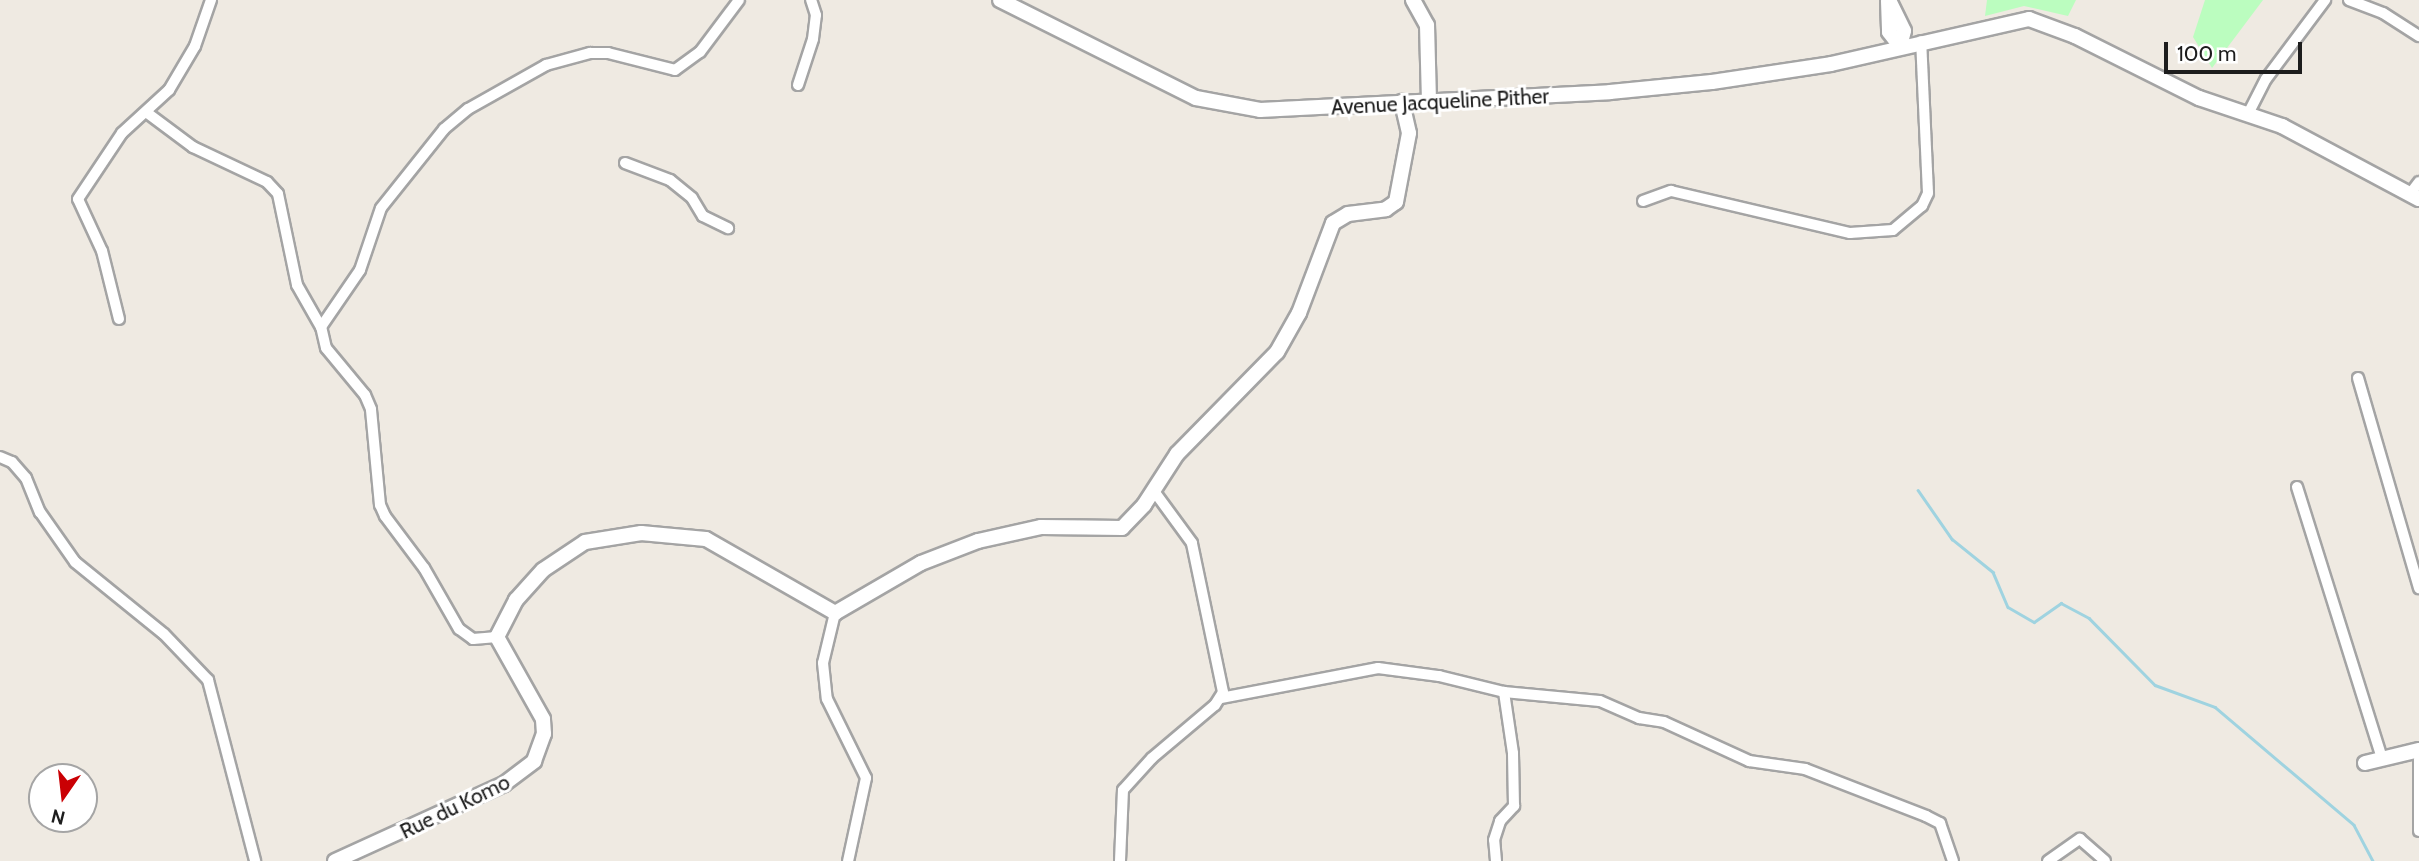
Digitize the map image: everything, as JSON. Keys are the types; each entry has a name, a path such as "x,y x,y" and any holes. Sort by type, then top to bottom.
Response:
{"street":[{"path":"119,319 102,251 78,199 122,133 146,112 181,72 211,0"},
{"path":"321,327 360,270 381,208 444,129 468,109 546,65 590,53 608,53 675,70 700,52 738,0"},
{"path":"797,85 813,39 816,15 811,0"},
{"name":"Avenue Jacqueline Pither","path":"1000,0 1181,91 1225,105 1260,110 1649,88 1796,70 2020,19 2042,22 2199,98 2248,114 2323,145 2416,192"},
{"path":"1413,0 1427,25 1429,99"},
{"path":"1889,0 1893,18 1904,32 1900,46"},
{"path":"2248,114 2266,79 2325,0"},
{"path":"2349,0 2383,13 2419,36"},
{"path":"1893,18 1913,32 1938,37"},
{"path":"1866,55 1881,43 1893,18"},
{"path":"1643,201 1671,191 1850,233 1893,230 1915,214 1928,193 1921,41"},
{"path":"848,861 866,778 827,699 823,663 835,613 921,563 978,541 1041,527 1122,528 1154,491 1177,454 1282,345 1299,313 1333,223 1348,214 1386,209 1396,202 1409,133 1402,102"},
{"path":"146,112 193,147 267,182 278,194 297,285 321,327 326,348 365,395 371,409 380,505 385,516 424,568 459,629 473,639 497,636 516,600 563,554 596,539 641,533 685,535 714,542 835,613"},
{"path":"625,163 670,180 692,198 703,216 728,228"},
{"path":"2358,378 2419,588"},
{"path":"0,457 12,462 26,478 40,512 75,562 164,634 208,680 255,861"},
{"path":"2297,487 2382,759"},
{"path":"1154,491 1192,543 1221,698"},
{"name":"Rue du Komo","path":"335,861 504,784 534,761 544,734 543,719 497,636"},
{"path":"1119,861 1123,790 1152,758 1221,698 1378,668 1439,676 1504,692 1600,701 1639,718 1664,722 1749,761 1805,769 1940,823 1953,861"},
{"path":"1496,861 1494,840 1500,821 1514,806 1513,753 1504,692"},
{"path":"2365,763 2419,750"},
{"path":"2419,759 2419,831"},
{"path":"2048,861 2080,839 2105,861"}],"green space":[{"path":"1987,0 2076,0 2068,16 2024,6 1985,16"},
{"path":"2205,0 2263,0 2212,68 2193,37"}],"waterway":[{"path":"1918,490 1952,539 1993,572 2008,607 2034,622 2061,603 2089,618 2155,685 2215,707 2354,825 2373,861"}]}
